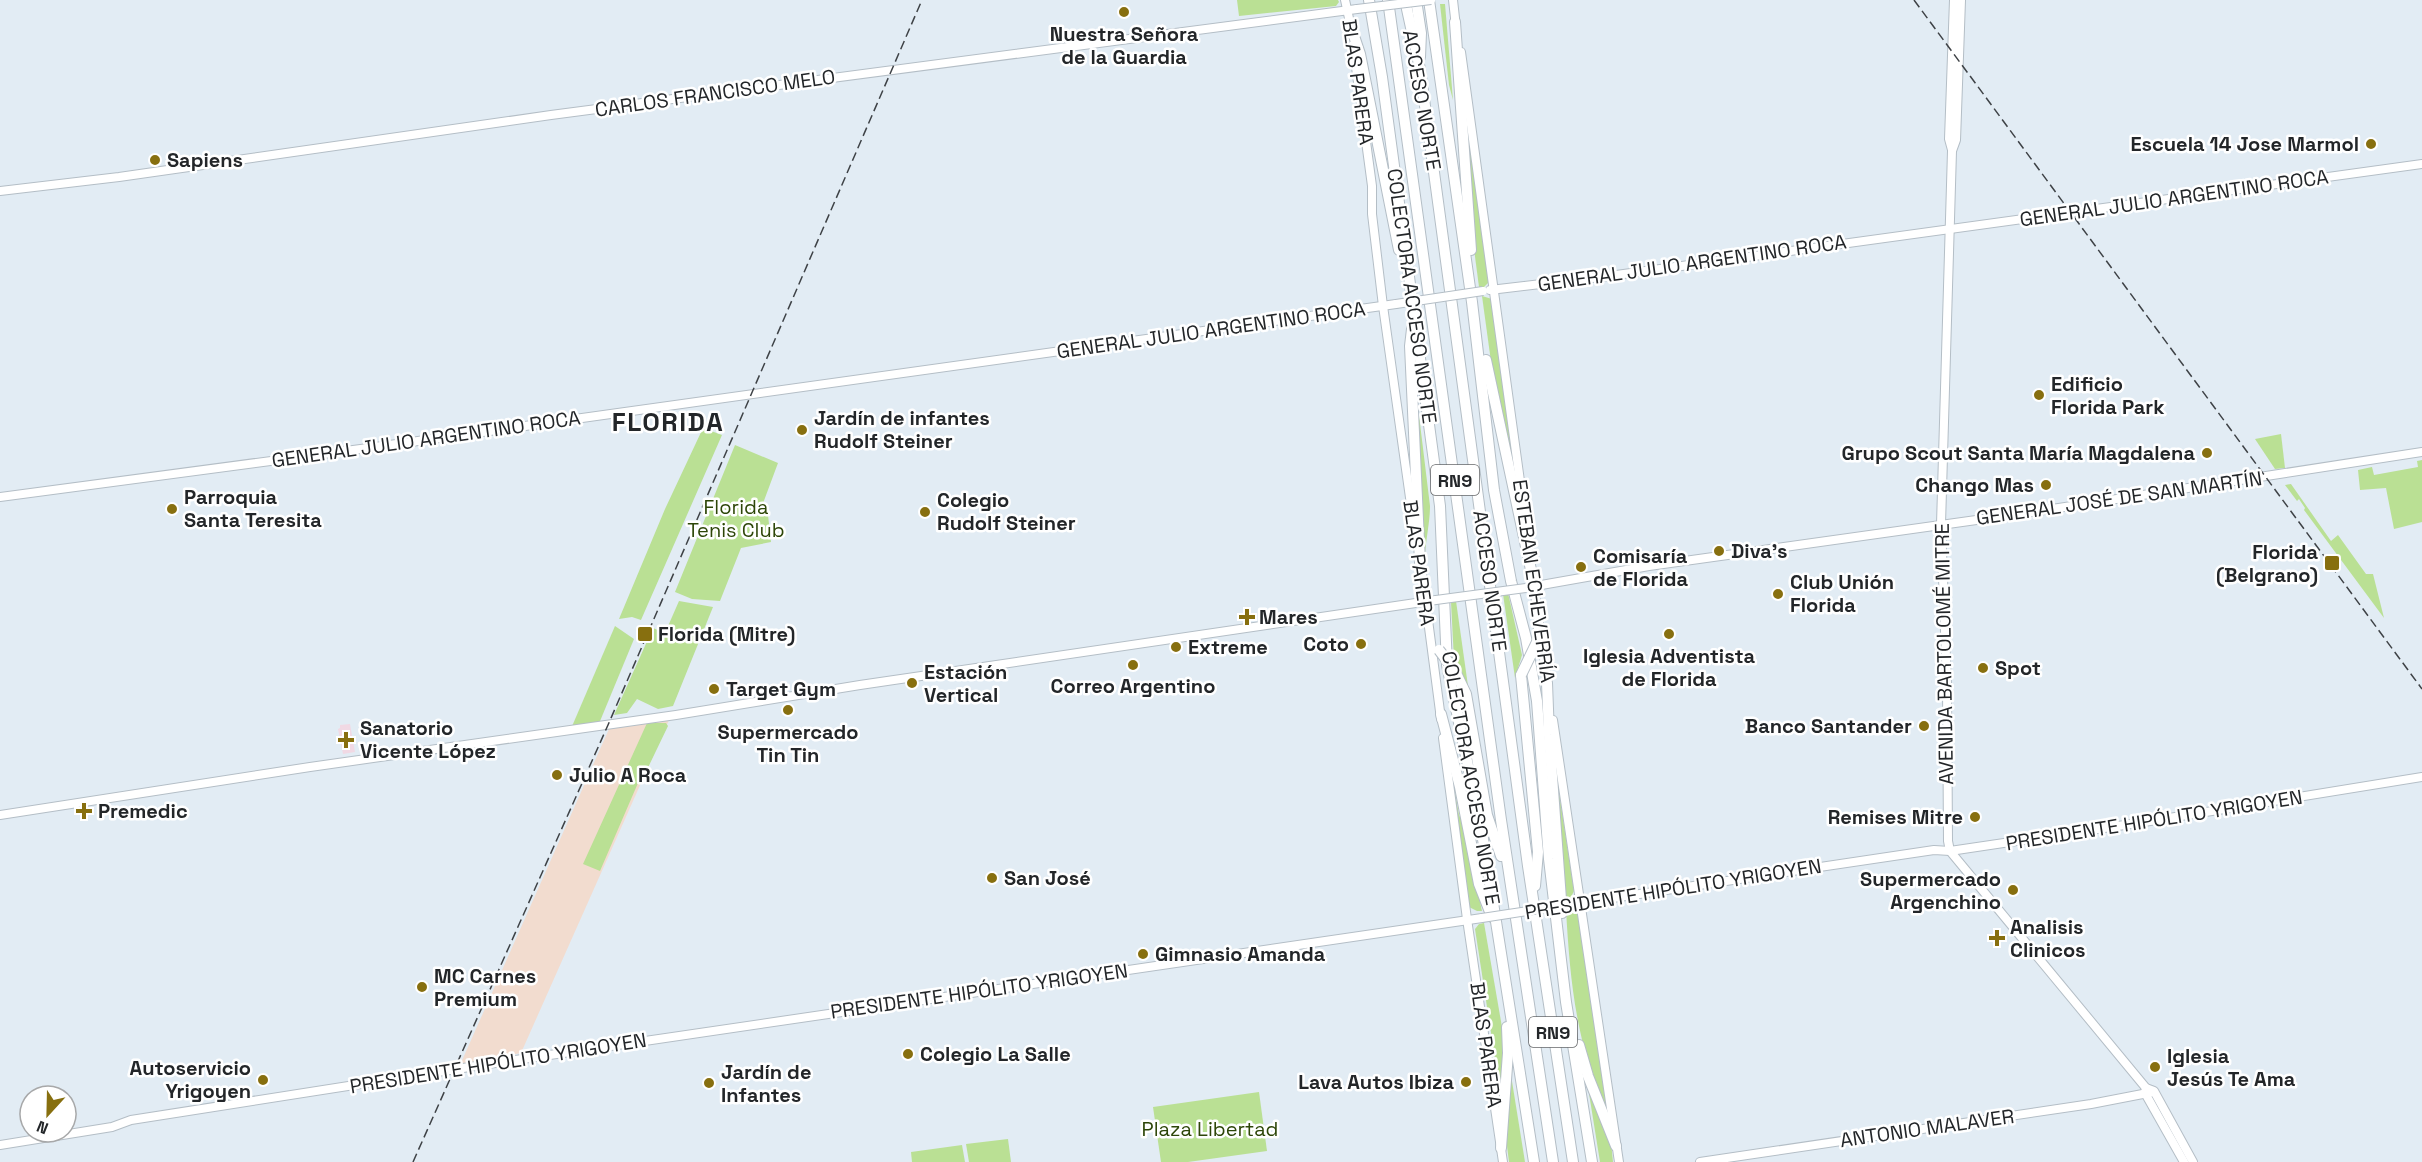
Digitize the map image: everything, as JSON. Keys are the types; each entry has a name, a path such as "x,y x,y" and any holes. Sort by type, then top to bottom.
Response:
{"highway":[{"name":"COLECTORA ACCESO NORTE","path":"1369,0 1382,77 1440,506 1447,664 1482,833 1534,1162"},
{"name":"ACCESO NORTE","path":"1388,0 1509,880 1553,1162"},
{"name":"ACCESO NORTE","path":"1405,0 1420,69 1533,902 1573,1162"},
{"path":"1416,0 1421,33 1420,69"},
{"path":"1430,0 1471,297 1494,490 1537,701 1548,849 1566,1002 1592,1162"},
{"path":"1436,0 1439,61"},
{"path":"1455,22 1471,245 1471,297 1531,570"},
{"path":"1351,27 1360,54 1398,248 1410,286"},
{"path":"1413,307 1410,346 1420,563"},
{"path":"1533,902 1538,852 1521,675 1537,642 1539,627"},
{"path":"1435,647 1455,671 1464,688 1487,815 1509,880"},
{"path":"1547,683 1560,865 1561,952"},
{"path":"1441,714 1460,787 1479,884 1499,936"},
{"path":"1502,1148 1508,1053 1504,967"},
{"path":"1566,1002 1588,1076 1616,1146"}],"street":[{"name":"BLAS PARERA","path":"1346,0 1353,9 1351,27 1372,186 1372,214 1383,306 1425,602 1435,647 1441,714 1467,920 1503,1162"},
{"name":"CARLOS FRANCISCO MELO","path":"0,191 327,148 878,70 1116,42 1430,0"},
{"name":"ESTEBAN ECHEVERRÍA","path":"1453,0 1467,85 1531,570 1530,587 1539,627 1619,1162"},
{"name":"AVENIDA BARTOLOMÉ MITRE","path":"1950,851 1941,524 1954,0"},
{"name":"AVENIDA BARTOLOMÉ MITRE","path":"1952,151 1956,140 1961,0"},
{"name":"GENERAL JULIO ARGENTINO ROCA","path":"0,497 368,448 1494,289 1608,276 2422,164"},
{"name":"GENERAL JOSÉ DE SAN MARTÍN","path":"0,815 310,767 676,715 848,686 1530,587 1649,566 2422,452"},
{"name":"PRESIDENTE HIPÓLITO YRIGOYEN","path":"0,1145 112,1127 131,1120 495,1063 1934,850 1950,851 2138,824 2422,777"},
{"path":"1950,851 2148,1091 2193,1162"},
{"path":"2148,1091 2184,1162"},
{"name":"ANTONIO MALAVER","path":"1700,1162 2091,1104 2148,1091"}],"shaded area":[{"path":"669,720 521,1053 460,1065 609,729"},
{"name":"Sanatorio Vicente López","path":"350,724 355,752 343,754 338,729 340,725"}],"green space":[{"path":"1237,0 1338,0 1339,2 1336,6 1239,16"},
{"path":"1440,4 1445,4 1453,100 1449,85"},
{"path":"1466,119 1469,119 1490,281 1484,287 1479,287 1474,249"},
{"path":"1482,296 1492,299 1520,493 1492,369"},
{"path":"1418,407 1430,506 1425,555"},
{"path":"703,428 722,435 641,620 632,617 619,619 665,509"},
{"path":"2281,434 2285,468 2275,469 2255,439"},
{"name":"Florida Tenis Club","path":"735,445 778,463 762,506 767,506 771,542 741,548 720,601 692,599 675,592"},
{"path":"2422,460 2422,522 2394,529 2386,488 2360,490 2358,470 2372,467 2374,475 2418,467 2417,461"},
{"path":"2291,484 2331,541 2338,535 2366,574 2373,574 2384,618 2304,510 2299,499 2297,501 2285,485"},
{"path":"1508,593 1522,655 1515,678 1503,594"},
{"path":"679,601 713,607 673,706 658,709 637,699 627,713 614,715 653,628 665,633"},
{"path":"1456,601 1468,686 1454,660 1451,602"},
{"path":"615,626 634,639 598,726 570,731"},
{"path":"647,723 666,723 668,726 643,778 643,784 638,783 600,871 583,864"},
{"path":"1451,770 1459,815 1463,823 1482,911 1469,907"},
{"path":"1556,772 1574,891 1570,899 1564,899"},
{"path":"1571,909 1574,914 1578,914 1607,1109 1588,1062 1575,1005 1566,910"},
{"path":"1484,923 1503,1033 1502,1104 1475,929 1479,924"},
{"path":"1510,1069 1525,1162 1509,1162 1506,1138"},
{"path":"1587,1081 1611,1142 1613,1162 1600,1162"},
{"name":"Plaza Libertad","path":"1259,1092 1267,1151 1188,1162 1161,1162 1153,1107"},
{"path":"1008,1139 1011,1162 969,1162 966,1144"},
{"path":"962,1145 965,1162 912,1162 911,1152"}],"railway":[{"path":"413,1162 608,725 922,0"},
{"path":"1914,0 2422,689"}],"place":[{"name":"Nuestra Señora de la Guardia","path":"1124,12"},
{"name":"Escuela 14 Jose Marmol","path":"2371,144"},
{"name":"Sapiens","path":"155,160"},
{"name":"Edificio Florida Park","path":"2039,395"},
{"name":"Jardín de infantes Rudolf Steiner","path":"802,430"},
{"name":"Grupo Scout Santa María Magdalena","path":"2207,453"},
{"name":"Chango Mas","path":"2046,485"},
{"name":"Parroquia Santa Teresita","path":"172,509"},
{"name":"Colegio Rudolf Steiner","path":"925,512"},
{"name":"Diva's","path":"1719,551"},
{"name":"Florida (Belgrano)","path":"2332,563"},
{"name":"Comisaría de Florida","path":"1581,567"},
{"name":"Club Unión Florida","path":"1778,594"},
{"name":"Mares","path":"1247,617"},
{"name":"Florida (Mitre)","path":"645,634"},
{"name":"Iglesia Adventista de Florida","path":"1669,634"},
{"name":"Coto","path":"1361,644"},
{"name":"Extreme","path":"1176,647"},
{"name":"Correo Argentino","path":"1133,665"},
{"name":"Spot","path":"1983,668"},
{"name":"Estación Vertical","path":"912,683"},
{"name":"Target Gym","path":"714,689"},
{"name":"Supermercado Tin Tin","path":"788,710"},
{"name":"Banco Santander","path":"1924,726"},
{"name":"Sanatorio Vicente López","path":"346,740"},
{"name":"Julio A Roca","path":"557,775"},
{"name":"Premedic","path":"84,811"},
{"name":"Remises Mitre","path":"1975,817"},
{"name":"San José","path":"992,878"},
{"name":"Supermercado Argenchino","path":"2013,890"},
{"name":"Analisis Clinicos","path":"1997,938"},
{"name":"Gimnasio Amanda","path":"1143,954"},
{"name":"MC Carnes Premium","path":"422,987"},
{"name":"Colegio La Salle","path":"908,1054"},
{"name":"Iglesia Jesús Te Ama","path":"2155,1067"},
{"name":"Autoservicio Yrigoyen","path":"263,1080"},
{"name":"Lava Autos Ibiza","path":"1466,1082"},
{"name":"Jardín de Infantes","path":"709,1083"}],"district":[{"name":"FLORIDA","path":"668,422"}]}
